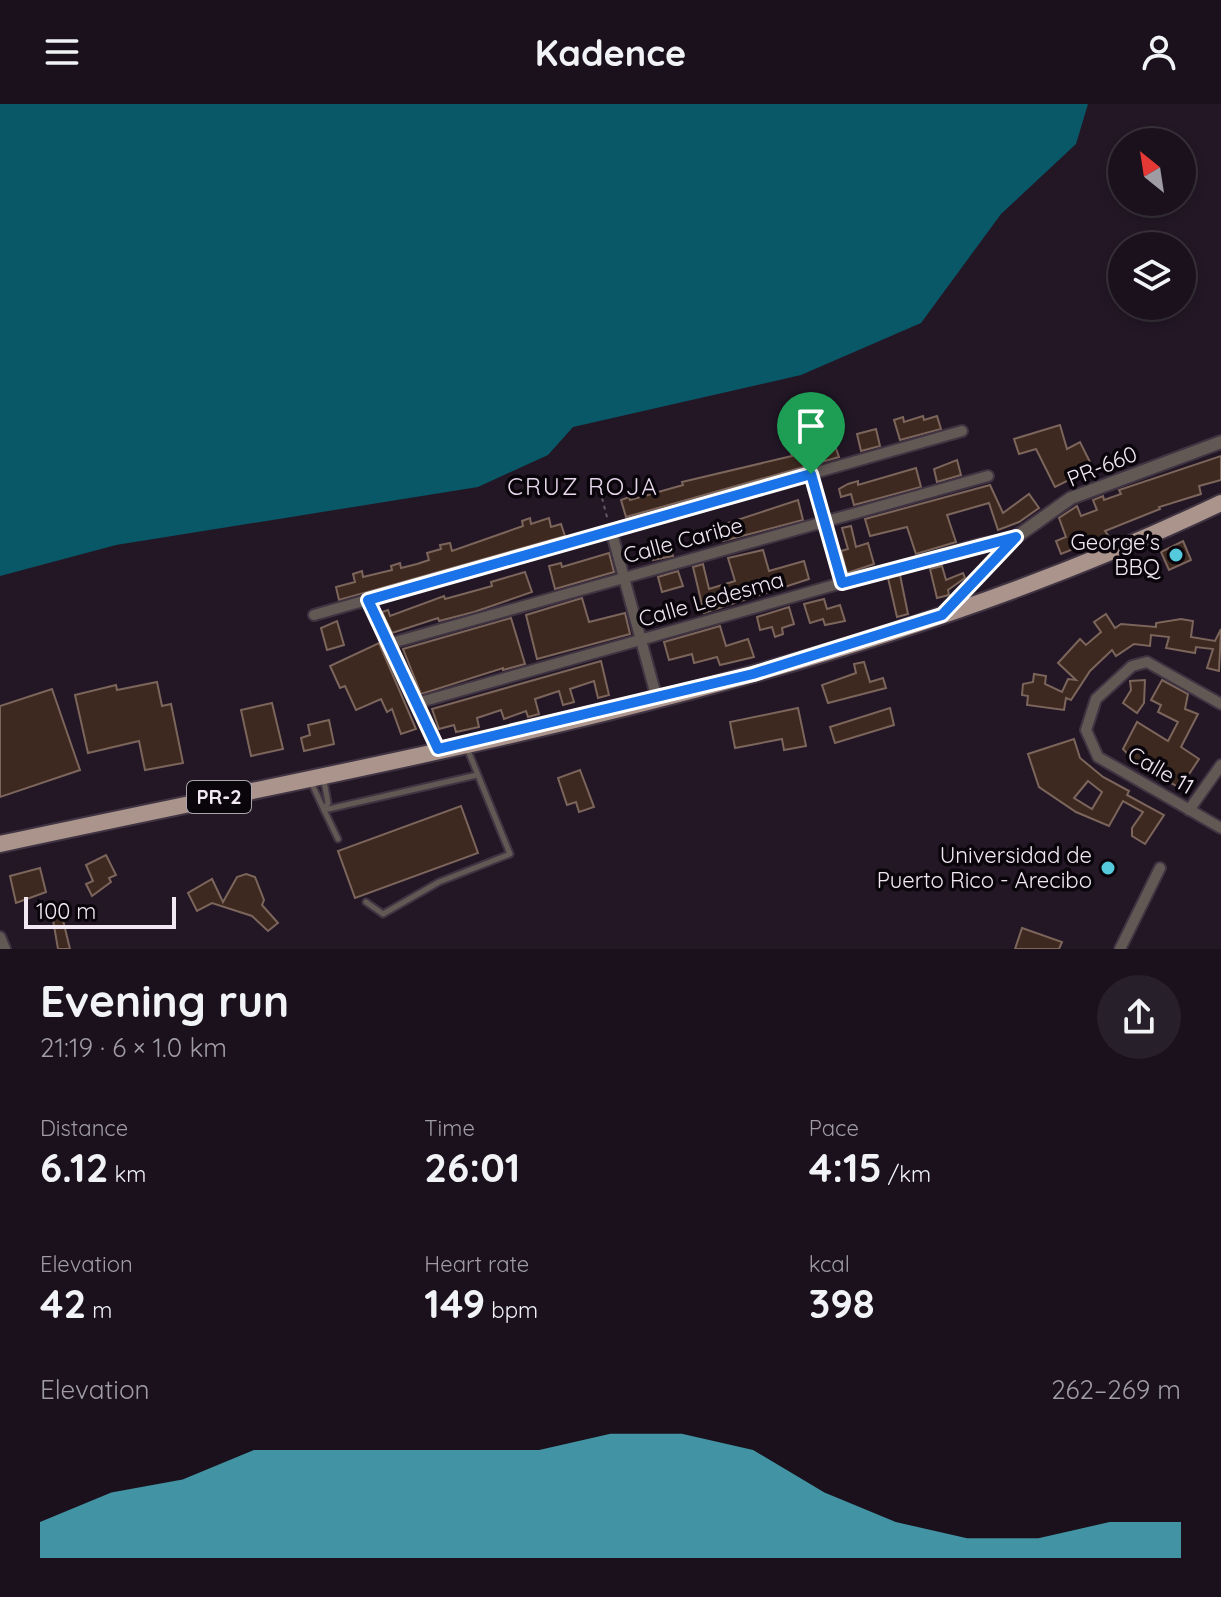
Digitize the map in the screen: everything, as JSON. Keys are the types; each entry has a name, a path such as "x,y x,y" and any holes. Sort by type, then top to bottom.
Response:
{"main road":[{"name":"PR-2","path":"0,844 657,699 847,647 942,615 1143,537 1221,503"}],"street":[{"path":"314,615 962,431"},
{"name":"PR-660","path":"942,615 1016,537 1071,498 1221,442"},
{"path":"811,474 842,583"},
{"name":"Calle Caribe","path":"388,644 988,476"},
{"path":"611,530 657,699"},
{"name":"Calle Ledesma","path":"417,703 1016,537"},
{"path":"368,600 438,749"},
{"name":"Calle 11","path":"1221,704 1147,662 1132,666 1096,699 1086,730 1098,757 1221,828"},
{"path":"1189,810 1221,765"},
{"path":"1120,949 1160,868"},
{"path":"0,937 5,949"}],"lane":[{"path":"366,902 383,914 439,882 510,854 466,743"},
{"path":"324,810 477,775"},
{"path":"316,776 328,803 324,810"},
{"path":"316,776 324,810 338,839"}],"path":[{"path":"602,498 611,530"}],"water":[{"path":"0,104 1088,104 1076,144 1001,214 921,323 801,375 573,427 548,455 478,487 116,545 0,576"}],"building":[{"path":"923,416 924,420 937,416 941,429 900,440 894,420 903,417 904,422"},
{"path":"1060,425 1067,449 1080,442 1093,468 1055,487 1036,449 1019,454 1014,439"},
{"path":"876,429 880,446 861,451 857,434"},
{"path":"812,439 814,445 833,440 839,457 626,517 621,500 792,456 789,446"},
{"path":"1221,456 1221,480 1199,486 1201,494 1159,507 1105,531 1108,535 1061,554 1056,541 1066,537 1059,518 1077,506 1081,516 1097,510 1093,500 1103,496 1104,500 1121,494 1119,490"},
{"path":"957,460 961,475 937,482 934,469"},
{"path":"916,468 921,487 854,505 851,494 841,497 839,489 848,484 858,481 858,485"},
{"path":"990,485 1003,513 1029,494 1039,508 1019,522 998,530 989,503 947,515 956,542 916,554 907,527 870,536 865,519"},
{"path":"798,500 803,520 723,541 719,526"},
{"path":"530,518 531,524 549,518 551,527 561,524 565,536 339,600 336,587 355,582 353,574 362,571 363,577 392,570 391,566 400,563 401,568 417,564 429,560 427,553 441,549 440,545 450,543 452,551 523,526 522,521"},
{"path":"851,526 856,547 868,543 874,564 847,573 841,551 848,549 842,528"},
{"path":"656,539 657,542 668,539 673,556 653,560 648,542"},
{"name":"George's BBQ","path":"1183,541 1191,560 1169,570 1161,552"},
{"path":"763,550 769,571 804,561 809,579 704,613 693,567 703,564 709,589 735,581 728,558"},
{"path":"609,553 614,572 555,589 549,566 561,563 562,567"},
{"path":"942,566 946,580 963,573 965,578 948,590 949,595 937,598 930,569"},
{"path":"678,571 683,586 662,592 658,577"},
{"path":"525,572 532,592 474,612 439,621 438,618 392,633 382,612 388,610 390,616 444,596 445,599 492,586 491,582"},
{"path":"900,575 908,614 897,617 888,578"},
{"path":"582,598 589,622 625,613 630,634 537,659 526,615"},
{"path":"824,599 827,609 840,605 845,621 825,625 823,619 810,623 804,604"},
{"path":"789,607 794,624 782,628 783,634 775,637 772,627 760,630 757,617"},
{"path":"1106,614 1115,628 1121,624 1156,627 1156,623 1181,619 1193,621 1191,637 1215,641 1221,629 1219,671 1207,668 1213,649 1196,647 1195,653 1166,648 1169,637 1151,635 1150,646 1134,644 1116,656 1112,650 1090,671 1071,700 1066,698 1064,710 1027,705 1028,696 1022,695 1023,684 1033,682 1034,674 1046,676 1045,684 1062,692 1068,679 1076,680 1058,663 1080,639 1086,645 1101,632 1094,622"},
{"path":"511,618 525,664 421,694 403,649"},
{"path":"337,621 344,645 327,650 321,628"},
{"path":"720,626 726,646 748,639 754,657 720,665 717,657 694,663 692,654 669,660 664,642"},
{"path":"379,643 416,729 401,734 392,709 387,712 381,699 356,710 345,686 340,688 330,666"},
{"path":"601,661 609,695 598,698 594,681 570,689 574,702 563,705 559,691 535,699 539,714 528,717 526,711 504,719 501,710 477,718 479,727 456,732 454,725 439,729 432,709"},
{"path":"864,662 870,682 883,678 886,688 828,703 822,685 856,673 854,664"},
{"path":"1145,680 1144,703 1137,713 1123,703 1131,690 1130,681"},
{"path":"1162,680 1188,694 1185,709 1198,714 1181,747 1199,759 1180,788 1139,766 1123,749 1137,722 1168,741 1178,722 1158,712 1161,705 1151,700"},
{"path":"157,682 162,706 171,704 183,763 145,770 139,741 88,753 75,695 116,685 117,690"},
{"path":"52,689 80,770 0,797 0,706"},
{"path":"272,703 283,749 251,756 241,710"},
{"path":"798,708 806,746 784,750 782,739 735,748 730,722"},
{"path":"890,708 894,725 835,743 830,727"},
{"path":"329,720 334,744 304,751 301,738 310,735 308,725"},
{"path":"1074,739 1080,758 1103,777 1129,791 1127,795 1164,815 1145,844 1132,836 1132,828 1143,812 1123,801 1109,826 1076,812 1039,787 1028,754","holes":["1088,781 1102,792 1092,809 1074,798"]},
{"path":"580,770 594,807 579,812 576,802 567,805 558,778"},
{"path":"461,806 478,853 355,898 338,851"},
{"path":"106,855 116,875 92,896 86,884 93,881 86,865"},
{"path":"40,868 46,892 16,903 10,876"},
{"path":"246,874 255,877 264,900 262,905 278,923 268,931 252,916 212,903 197,911 188,893 212,879 223,902 237,877"},
{"path":"61,912 70,949 58,949 52,914"},
{"name":"Universidad de Puerto Rico - Arecibo","path":"1022,928 1062,942 1059,949 1015,949"}],"place":[{"name":"George's BBQ","path":"1176,555"},
{"name":"Universidad de Puerto Rico - Arecibo","path":"1108,868"}],"district":[{"name":"CRUZ ROJA","path":"583,487"}],"route":[{"path":"811,474 842,583 980,544 1016,537 942,615 753,674 438,749 368,600 811,474"}]}
